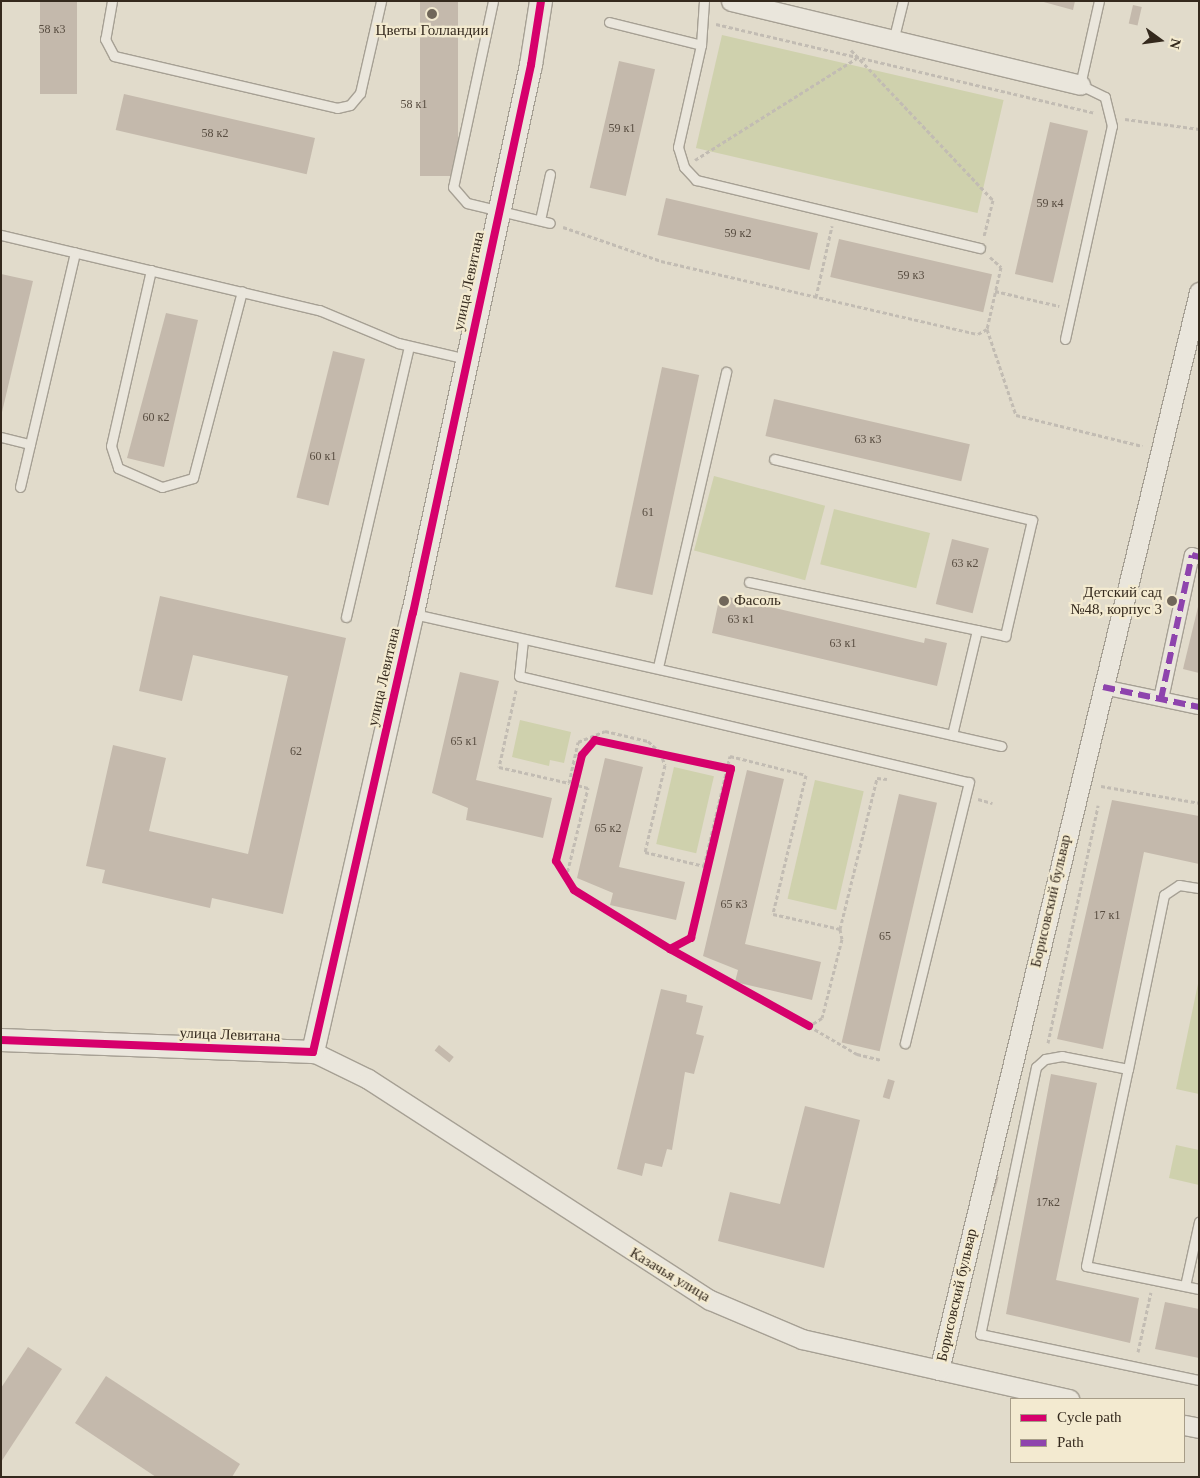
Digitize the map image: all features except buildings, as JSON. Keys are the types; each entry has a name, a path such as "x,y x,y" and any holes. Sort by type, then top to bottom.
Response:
{"street":[{"name":"улица Левитана","path":"1,1040 313,1052 413,613 499,210 541,1"},
{"path":"731,1 894,37 1080,84"},
{"name":"Борисовский бульвар","path":"939,1370 1199,292"},
{"path":"1161,699 1192,555 1199,557"},
{"path":"1103,687 1199,707"},
{"name":"Казачья улица","path":"313,1052 368,1079 710,1300 802,1339 1065,1398"},
{"path":"1185,1425 1199,1428"}],"lane":[{"path":"112,1 105,39 114,56 337,108 350,105 360,93 381,1"},
{"path":"493,1 452,179 461,199 550,223"},
{"path":"704,1 701,45 678,147 684,167 696,180 980,248"},
{"path":"894,37 903,1"},
{"path":"1065,339 1113,117 1099,90 1080,84 1099,1"},
{"path":"609,22 701,45"},
{"path":"540,220 550,174"},
{"path":"1,235 319,310 410,346 466,359"},
{"path":"20,487 75,252"},
{"path":"152,270 111,446 118,468 162,487 193,478 242,291"},
{"path":"346,616 410,346"},
{"path":"658,667 726,372"},
{"path":"1,437 30,444"},
{"path":"749,582 1005,636 1032,520 774,459"},
{"path":"413,613 523,640 658,667 1001,746"},
{"path":"952,734 977,630"},
{"path":"523,640 519,676 969,782 905,1043"},
{"path":"1199,888 1179,886 1164,895 1086,1266 1199,1289"},
{"path":"1128,1069 1062,1056 1044,1059 1036,1067 980,1334 1199,1380"},
{"path":"1185,1286 1199,1222"}],"path":[{"path":"703,21 1113,117 1199,129"},
{"path":"825,22 993,200 980,248 1000,267 987,329 1016,415 1162,442"},
{"path":"684,167 857,57"},
{"path":"816,297 834,213"},
{"path":"550,223 661,262 978,334 987,329"},
{"path":"995,291 1072,309"},
{"path":"519,676 499,767 588,788 568,881"},
{"path":"572,794 572,784 585,748 595,740 669,755"},
{"path":"660,752 665,765 645,852 706,866"},
{"path":"727,768 730,756 806,775 773,914 840,929"},
{"path":"706,876 706,866 731,769 717,766"},
{"path":"809,1026 822,1018 842,939 840,929 877,778 895,780"},
{"path":"1100,793 1102,783 1199,803"},
{"path":"965,796 992,803"},
{"path":"1044,1059 1098,802"},
{"path":"558,866 568,881"},
{"path":"800,1021 857,1054 881,1060"},
{"path":"1135,1367 1154,1280"}],"green space":[{"path":"722,35 1004,100 977,213 696,148"},
{"path":"714,476 825,506 805,580 694,550"},
{"path":"834,509 930,533 916,588 820,564"},
{"path":"520,720 571,732 564,763 550,760 549,766 512,757"},
{"path":"674,767 714,776 696,853 656,844"},
{"path":"815,780 864,791 836,910 788,899"},
{"path":"1199,979 1199,1094 1176,1089"},
{"path":"1176,1145 1199,1150 1199,1185 1169,1178"}],"marked path":[{"path":"1161,699 1192,555 1199,557"},
{"path":"1103,687 1199,707"}],"cycle path":[{"path":"1,1040 313,1052 413,613 531,65 541,1"},
{"path":"670,949 691,938 731,769 595,740 582,755 556,861 574,890 670,949 809,1026"}],"place":[{"name":"Цветы Голландии","path":"432,14"},
{"name":"Фасоль","path":"724,601"},
{"name":"Детский сад №48, корпус 3","path":"1172,601"}]}
